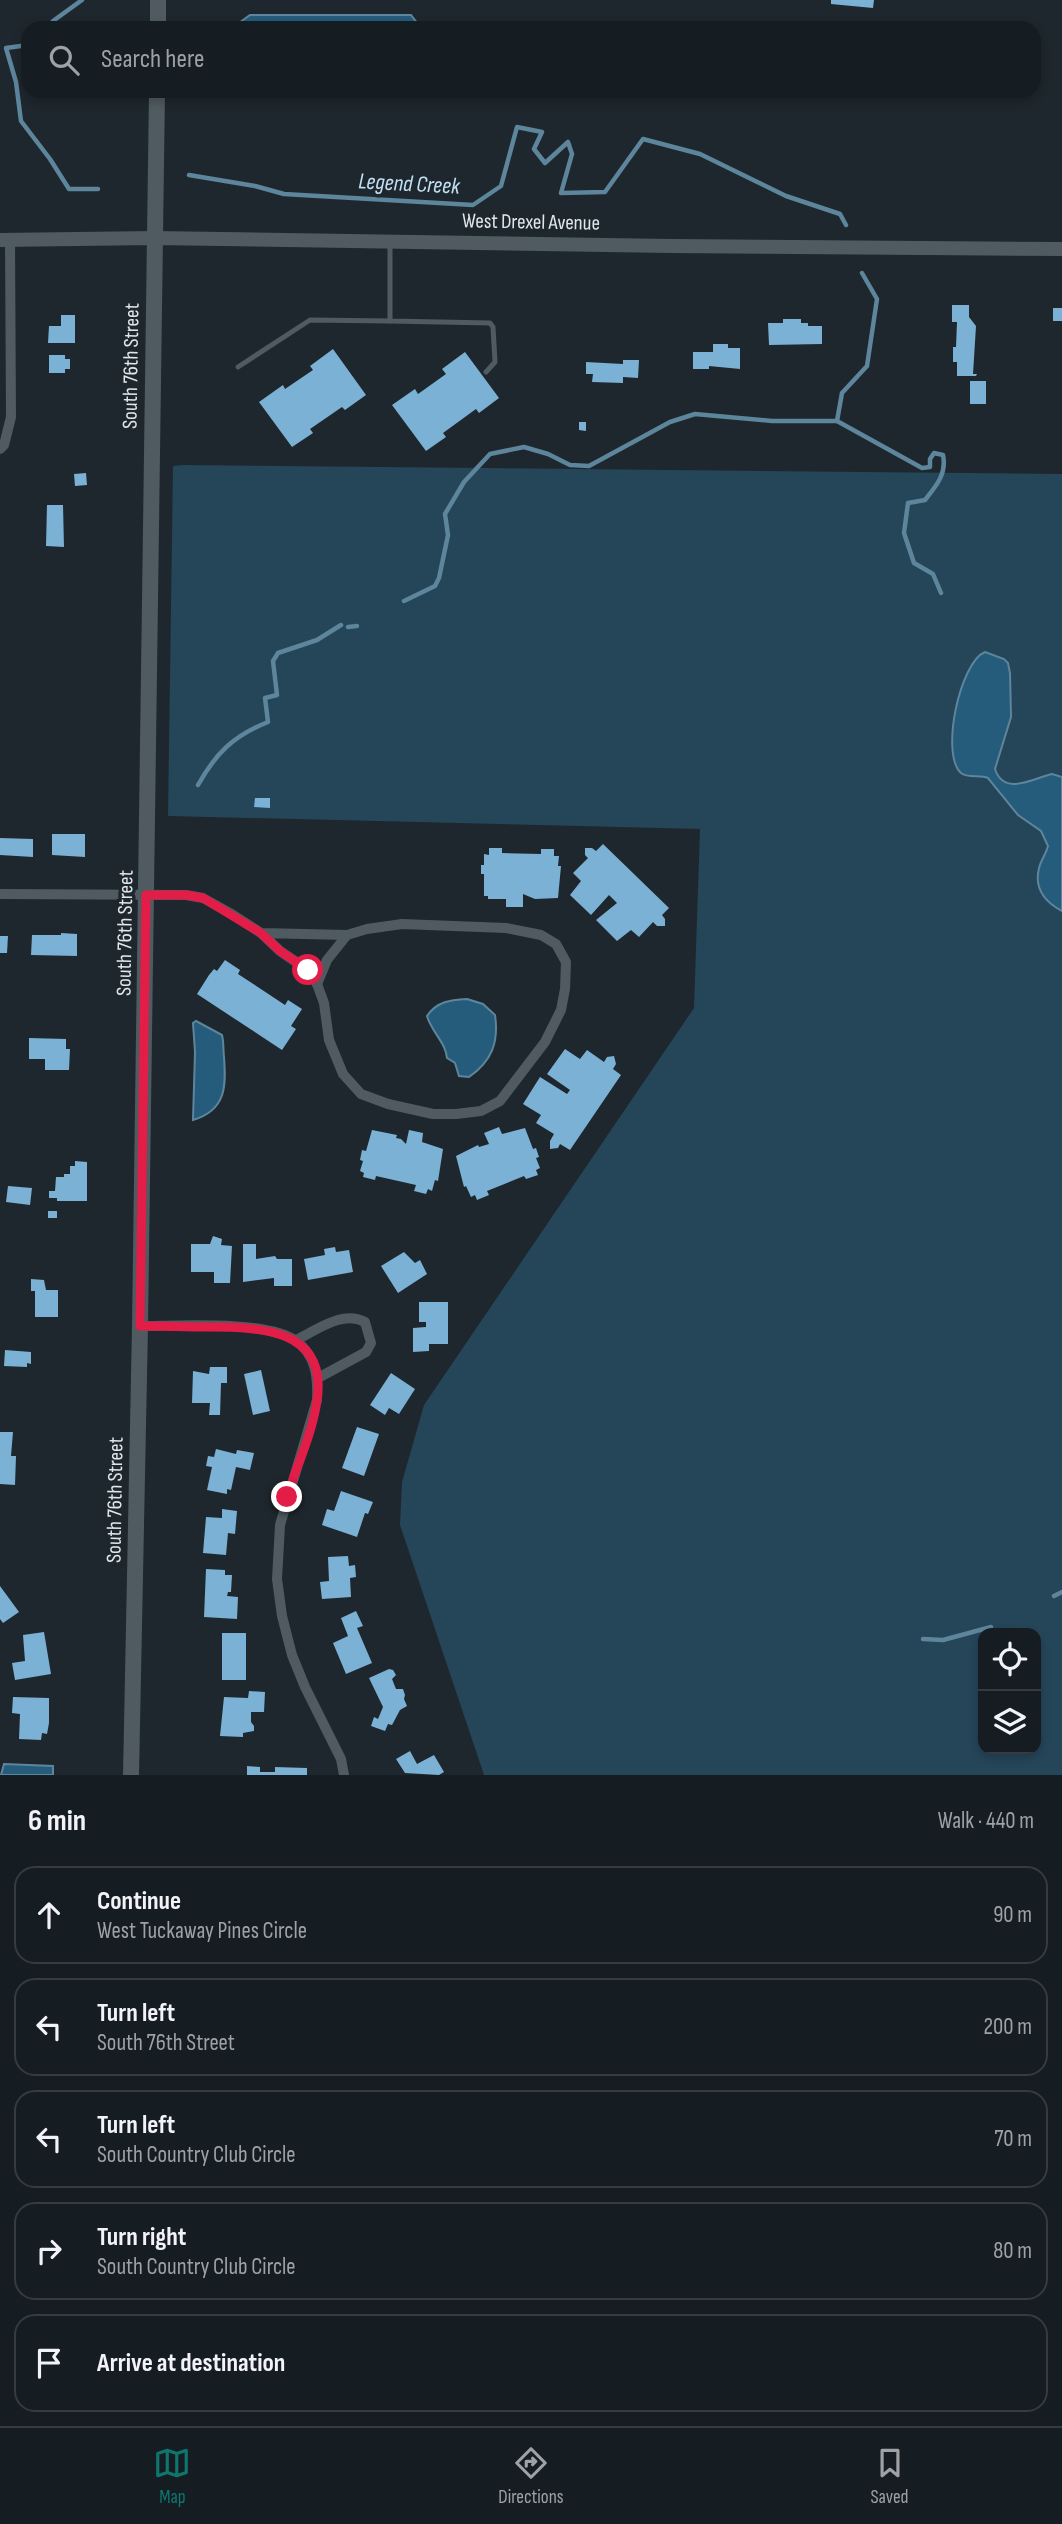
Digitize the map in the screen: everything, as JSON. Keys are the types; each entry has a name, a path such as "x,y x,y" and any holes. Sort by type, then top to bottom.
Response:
{"main road":[{"path":"158,0 158,21"},
{"name":"South 76th Street","path":"131,1775 157,98"}],"street":[{"name":"West Drexel Avenue","path":"5,240 390,240 671,246 1062,249"},
{"path":"0,450 4,445 11,417 5,240"},
{"path":"0,894 197,896 261,933 280,951 308,970 324,1003 329,1040 343,1074 361,1094 388,1104 432,1114 481,1111 500,1101 545,1042 561,1010 566,962 556,944 541,935 506,928 402,924 347,935 261,933"},
{"path":"317,984 327,960 347,935"},
{"path":"296,1340 339,1319 359,1319 365,1322 370,1343 366,1352 318,1378"},
{"path":"140,1326 268,1329 296,1340 311,1358 318,1378 317,1400 280,1525 277,1579 282,1616 292,1655 341,1759 344,1775"}],"lane":[{"path":"390,240 390,321"},
{"path":"238,367 310,320 490,323 493,327 495,362 486,372"}],"shaded area":[{"path":"250,15 411,15 416,21 242,21"},
{"path":"173,466 1062,474 1062,1775 484,1775 400,1525 402,1482 424,1405 694,1008 700,829 168,816"},
{"path":"985,652 1004,659 1008,663 1010,673 1011,717 995,769 999,777 1005,782 1020,784 1052,774 1062,777 1062,911 1046,899 1038,882 1039,868 1048,846 1041,831 1018,815 988,778 964,775 955,763 953,729 961,690 976,659"},
{"path":"467,999 483,1004 495,1015 496,1025 492,1050 483,1064 469,1077 459,1076 455,1063 447,1058 427,1016 440,1004"},
{"path":"196,1021 222,1035 225,1077 218,1103 204,1116 193,1120 193,1023"},
{"path":"4,1764 53,1766 53,1775 1,1775"}],"building":[{"path":"831,0 874,0 873,8 831,4"},
{"path":"952,305 969,305 969,317 976,326 973,374 977,374 976,376 957,376 953,347 956,347 957,322 952,322"},
{"path":"1053,308 1062,308 1062,321 1053,321"},
{"path":"61,315 75,315 75,343 48,343 49,326 61,326"},
{"path":"783,319 801,319 801,323 808,323 808,326 822,326 822,344 769,345 768,323 783,323"},
{"path":"713,344 728,344 728,348 740,348 740,369 709,366 709,369 693,369 693,352 713,352"},
{"path":"333,349 366,395 345,410 342,407 310,429 313,433 292,447 259,402 283,385 285,389 313,370 310,366"},
{"path":"465,352 499,398 479,413 476,409 443,433 446,437 426,451 392,405 415,389 418,394 446,374 442,369"},
{"path":"49,355 65,355 65,359 70,359 70,369 65,369 65,373 49,373"},
{"path":"623,360 639,360 638,378 623,377 623,383 592,382 593,374 586,374 586,362 623,364"},
{"path":"970,381 986,381 986,404 970,404"},
{"path":"579,422 586,422 586,431 579,430"},
{"path":"86,473 87,485 75,486 74,474"},
{"path":"47,505 63,505 64,547 46,546"},
{"path":"255,798 270,798 270,808 254,807"},
{"path":"52,834 85,834 85,857 52,855"},
{"path":"0,838 33,839 33,857 0,855"},
{"path":"603,844 669,908 662,915 665,926 657,926 653,922 639,937 631,930 617,941 596,920 617,903 609,895 591,915 570,895 581,881 573,873 588,858 585,848 596,851"},
{"path":"489,848 502,848 502,853 541,854 541,849 554,849 554,856 559,856 558,866 561,866 558,898 535,899 523,894 523,907 506,907 506,899 488,899 488,896 484,896 484,874 481,874 481,865 484,865 484,854 489,855"},
{"path":"77,934 77,956 31,955 32,935"},
{"path":"0,936 8,936 7,953 0,953"},
{"path":"225,960 240,970 238,974 285,1005 288,1000 302,1009 291,1026 296,1029 282,1050 197,994 209,975 214,969 217,971"},
{"path":"29,1038 66,1039 66,1049 70,1049 69,1070 45,1070 45,1059 29,1059"},
{"path":"565,1049 580,1059 587,1050 604,1062 607,1057 614,1056 616,1064 613,1069 621,1075 570,1150 560,1144 558,1148 550,1149 554,1134 536,1123 541,1115 523,1104 540,1077 567,1094 570,1090 547,1074"},
{"path":"499,1127 502,1134 525,1128 539,1157 536,1158 540,1168 536,1170 538,1175 526,1179 524,1176 487,1191 489,1195 477,1200 475,1195 471,1197 466,1186 464,1187 456,1156 478,1145 489,1144 484,1133"},
{"path":"372,1130 397,1135 396,1138 406,1144 409,1130 423,1133 422,1142 443,1149 438,1181 435,1180 432,1191 428,1189 426,1194 414,1191 416,1185 376,1176 375,1180 363,1177 364,1173 360,1171 363,1161 360,1160 362,1150 366,1151"},
{"path":"75,1161 87,1162 87,1201 57,1201 57,1198 49,1198 49,1191 55,1191 56,1177 70,1174 70,1166 75,1166"},
{"path":"8,1186 32,1188 30,1205 6,1202"},
{"path":"48,1211 57,1211 57,1218 48,1218"},
{"path":"213,1236 222,1239 221,1245 232,1246 230,1283 214,1283 214,1272 191,1272 191,1244 210,1244"},
{"path":"243,1244 256,1244 256,1259 275,1256 277,1259 292,1259 292,1286 274,1286 274,1278 243,1282"},
{"path":"335,1247 336,1252 349,1250 353,1272 308,1280 304,1259 325,1255 324,1249"},
{"path":"404,1252 415,1263 420,1260 427,1274 398,1293 381,1266"},
{"path":"31,1279 44,1280 46,1290 58,1290 58,1317 35,1317 35,1291 31,1291"},
{"path":"419,1302 448,1302 448,1344 429,1344 429,1351 413,1352 413,1328 426,1327 426,1322 419,1322"},
{"path":"5,1350 31,1352 31,1364 27,1363 27,1367 4,1366"},
{"path":"210,1367 227,1367 227,1383 221,1383 220,1415 209,1415 210,1403 192,1403 193,1371 209,1374"},
{"path":"261,1370 270,1411 253,1415 244,1374"},
{"path":"391,1373 415,1389 399,1414 389,1408 385,1415 370,1405"},
{"path":"357,1427 379,1434 364,1476 342,1468"},
{"path":"0,1432 13,1432 11,1456 16,1456 15,1485 0,1484"},
{"path":"216,1449 236,1454 237,1450 254,1453 250,1470 236,1467 231,1490 227,1489 227,1494 207,1490 212,1467 206,1466 208,1456 214,1457"},
{"path":"341,1491 373,1502 368,1514 365,1513 357,1537 322,1525 327,1509 334,1511"},
{"path":"222,1509 237,1511 235,1534 228,1533 226,1555 203,1553 206,1517 222,1518"},
{"path":"348,1556 349,1566 355,1565 356,1577 350,1578 351,1597 322,1599 320,1582 329,1581 328,1557"},
{"path":"206,1569 225,1570 225,1575 232,1575 231,1592 228,1592 227,1596 238,1597 237,1619 204,1617"},
{"path":"0,1586 19,1612 3,1623 0,1619"},
{"path":"356,1611 363,1626 357,1628 372,1663 346,1674 333,1643 348,1636 341,1618"},
{"path":"44,1632 51,1674 15,1680 12,1663 25,1661 23,1635"},
{"path":"222,1633 246,1633 246,1680 222,1680"},
{"path":"389,1669 396,1675 392,1679 396,1689 403,1689 407,1706 400,1710 392,1725 388,1724 385,1731 371,1726 374,1717 378,1719 383,1707 369,1678"},
{"path":"249,1691 265,1692 264,1712 251,1712 254,1731 243,1733 243,1737 220,1736 224,1697 248,1698"},
{"path":"13,1697 49,1698 47,1734 42,1733 41,1740 19,1739 20,1714 12,1713"},
{"path":"410,1751 417,1764 434,1755 444,1772 439,1775 405,1773 396,1759"},
{"path":"247,1766 260,1767 260,1772 275,1772 275,1767 307,1768 307,1775 247,1775"}],"waterway":[{"name":"Legend Creek","path":"53,21 82,0"},
{"name":"Legend Creek","path":"21,46 6,48 16,82 21,121 69,189 98,189"},
{"name":"Legend Creek","path":"189,175 255,186 284,194 473,205 501,186 517,127 542,132 534,149 545,163 568,142 572,154 561,193 605,192 643,139 700,154 786,196 840,214 846,225"},
{"name":"Legend Creek","path":"862,273 877,299 867,366 842,393 837,421 922,468 930,467 930,459 934,453 943,455 942,474 933,490 925,500 908,503 904,533 914,563 933,574 941,593"},
{"path":"404,601 435,586 448,535 445,514 464,482 490,454 524,447 548,454 570,465 589,466 670,422 695,414 772,421 837,421"},
{"path":"198,785 227,747 245,733 268,722 265,698 277,695 273,661 278,653 317,640 341,625"},
{"path":"348,627 357,626"},
{"path":"1054,1596 1062,1592"},
{"path":"923,1639 943,1640 991,1627"}],"route":[{"path":"287,1497 317,1400 318,1378 311,1358 296,1340 268,1329 140,1326 146,895 186,895 203,898 261,933 280,951 308,970"}]}
